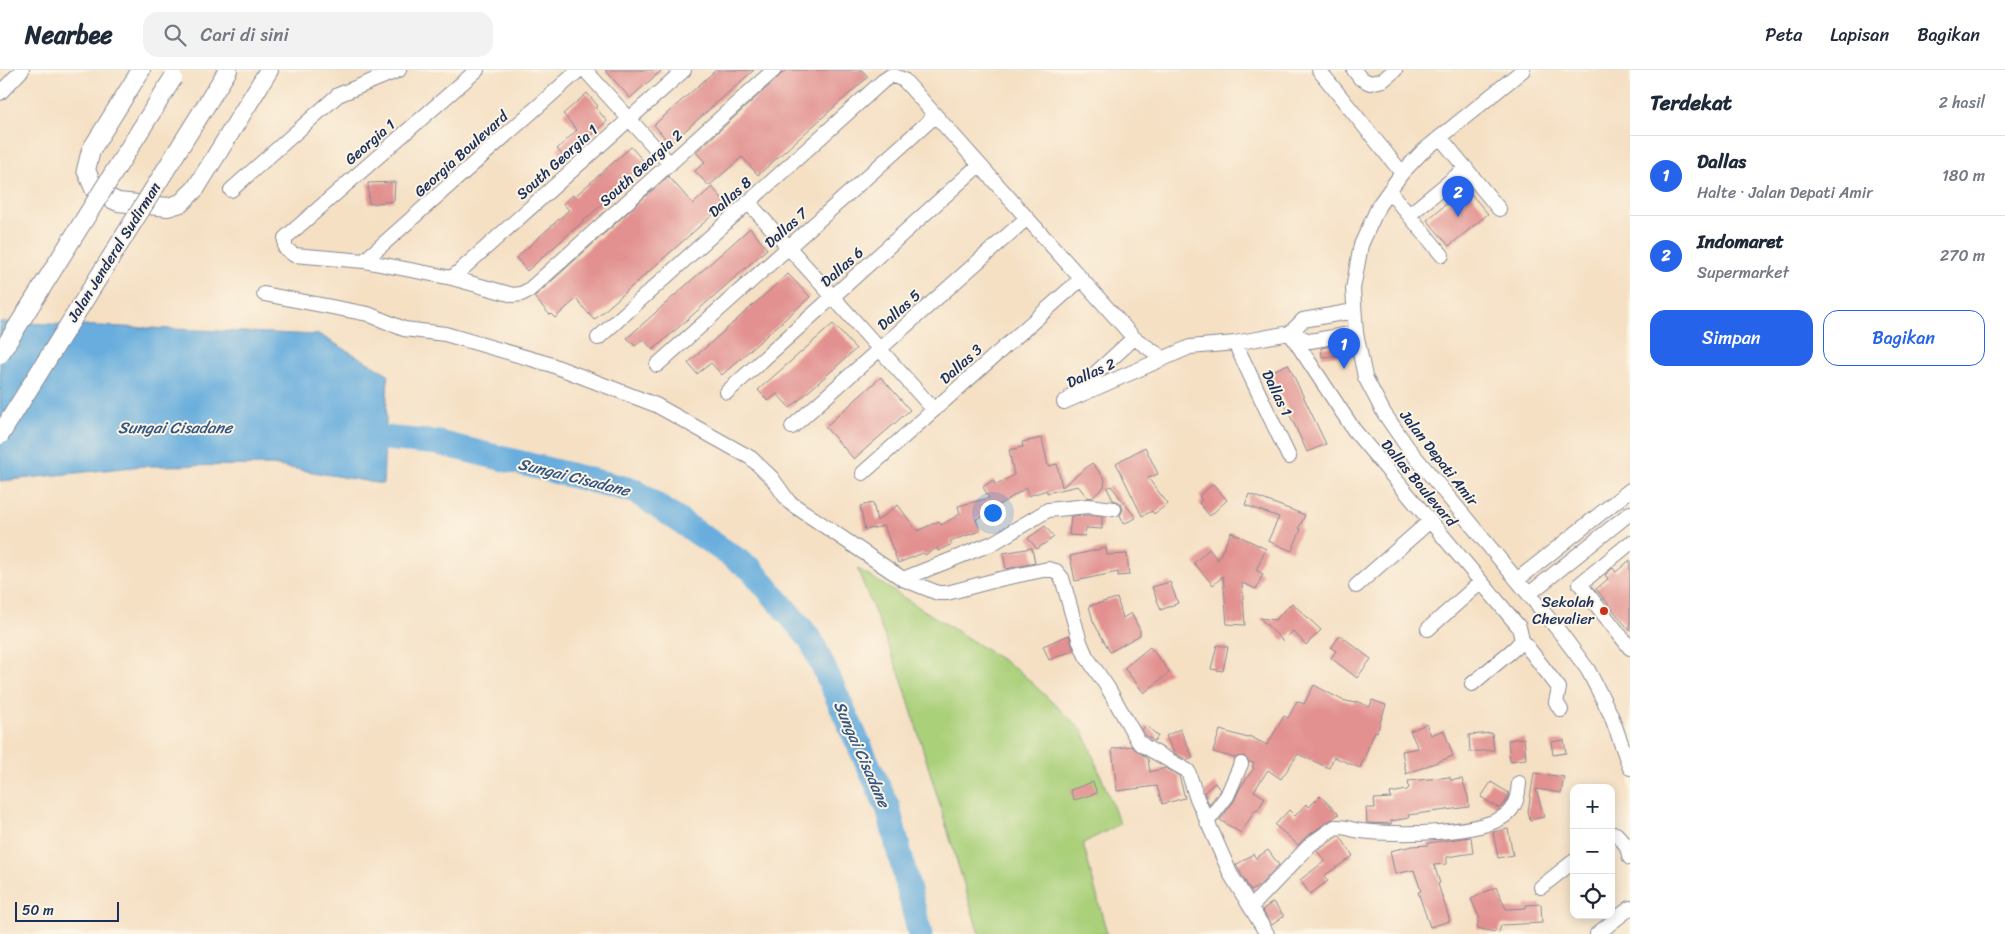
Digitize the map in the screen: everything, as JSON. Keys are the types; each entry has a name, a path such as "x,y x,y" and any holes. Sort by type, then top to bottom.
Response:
{"main road":[{"path":"140,70 91,150 86,170 95,191 118,202 168,207 181,203 196,188 269,70"},
{"name":"Jalan Jenderal Sudirman","path":"0,435 228,70"},
{"path":"0,354 176,74"}],"street":[{"path":"0,93 22,70"},
{"path":"231,190 338,95 399,70"},
{"name":"Georgia 1","path":"364,262 294,255 285,248 285,238 477,70"},
{"name":"Georgia Boulevard","path":"364,262 579,70"},
{"path":"584,70 670,164"},
{"name":"South Georgia 1","path":"452,278 684,70"},
{"name":"South Georgia 2","path":"452,278 513,295 529,290 774,70"},
{"path":"1319,70 1402,173"},
{"path":"1354,70 1360,78 1370,83 1383,80 1395,70"},
{"name":"Jalan Depati Amir","path":"1523,70 1422,152 1402,173 1379,205 1360,245 1353,289 1356,333 1366,377 1384,413 1408,448 1529,594 1588,670 1611,715 1630,768"},
{"name":"Dallas 8","path":"598,338 883,80 892,76 904,80 936,116"},
{"path":"936,116 1134,338 1164,358 1190,347 1235,343 1290,333 1310,341 1356,333"},
{"name":"Dallas 7","path":"657,365 936,116"},
{"path":"1440,137 1499,209"},
{"name":"Dallas 6","path":"727,392 979,165"},
{"path":"1408,215 1466,168"},
{"path":"1389,191 1442,255"},
{"path":"748,202 934,410"},
{"name":"Dallas 5","path":"792,427 1027,218"},
{"path":"364,262 452,278"},
{"name":"Dallas 3","path":"863,473 1081,279"},
{"path":"264,294 368,314 404,329 445,334 540,361 656,405 751,458 772,478 790,502 903,579 942,594 1038,571 1048,569 1056,571 1062,578 1080,642 1086,656 1108,688 1138,741 1188,771 1196,796 1231,876 1267,934"},
{"path":"1290,333 1303,320 1354,311"},
{"name":"Dallas Boulevard","path":"1290,333 1354,430 1519,627 1519,644 1559,688 1556,702 1561,710"},
{"name":"Dallas 2","path":"1134,338 1064,402 1164,358"},
{"name":"Dallas 1","path":"1235,343 1290,457"},
{"path":"1517,580 1630,490"},
{"path":"903,579 992,543 1048,510 1088,506 1114,509"},
{"path":"1529,594 1630,512"},
{"path":"1356,586 1430,521"},
{"path":"1630,543 1580,584 1630,648"},
{"path":"1428,629 1481,582"},
{"path":"1472,684 1519,644"},
{"path":"1207,822 1227,796 1241,764"},
{"path":"1251,906 1311,844 1335,827 1392,833 1446,832 1492,822 1504,816 1516,803 1519,783"},
{"path":"1615,834 1626,845 1630,858"},
{"path":"1541,887 1570,863"},
{"path":"1597,934 1630,908"}],"green space":[{"path":"857,568 1018,670 1083,731 1120,824 1083,843 1107,934 979,934 902,680"}],"water":[{"path":"0,322 320,335 388,374 383,484 272,465 142,466 0,481"}],"building":[{"path":"605,70 662,70 630,98"},
{"path":"716,70 754,70 670,144 654,125"},
{"path":"786,70 862,70 868,77 758,175 742,157 709,186 695,171 705,162 696,152"},
{"path":"587,93 607,121 565,158 557,149 577,130 563,114"},
{"path":"631,147 647,165 527,271 516,258 569,210 563,204 573,195 574,197"},
{"path":"668,176 693,204 712,187 726,203 594,320 576,299 555,318 550,315 534,297"},
{"path":"395,182 394,201 369,204 368,183"},
{"path":"1466,188 1488,214 1449,246 1427,220"},
{"path":"750,228 767,249 653,350 643,339 635,346 627,338"},
{"path":"788,274 810,297 722,375 711,363 697,374 688,363"},
{"path":"833,324 856,349 790,408 777,394 768,401 758,390"},
{"path":"1338,345 1339,355 1322,357 1321,348"},
{"path":"1288,364 1326,444 1307,452 1270,372"},
{"path":"881,377 910,410 854,459 825,427"},
{"path":"1042,438 1048,466 1057,464 1062,487 1092,463 1105,479 1104,487 1092,498 1087,497 1078,486 1047,493 1047,490 1028,496 1026,488 984,516 976,519 980,531 950,541 952,544 938,551 937,548 925,555 923,553 898,563 884,526 865,530 860,506 873,503 877,521 898,505 917,531 939,521 941,525 960,514 958,506 989,498 983,487 993,480 996,485 1014,475 1009,450 1023,447 1022,442"},
{"path":"1145,447 1158,474 1148,478 1168,504 1154,514 1152,511 1142,516 1116,463"},
{"path":"1213,484 1227,500 1210,516 1199,503 1202,500 1199,496"},
{"path":"1111,486 1136,518 1123,524 1120,515 1123,510 1122,506 1119,502 1113,500 1107,488"},
{"path":"1249,494 1305,515 1292,551 1268,541 1279,517 1245,505"},
{"path":"1071,516 1102,516 1102,529 1086,528 1085,536 1069,535"},
{"path":"1045,526 1054,537 1037,549 1028,538"},
{"path":"1231,532 1266,549 1256,570 1263,574 1256,589 1242,583 1245,625 1227,624 1223,576 1213,585 1194,563 1209,549 1218,560"},
{"path":"1032,548 1035,563 1006,569 1003,553"},
{"path":"1106,548 1107,555 1127,554 1129,575 1118,576 1118,572 1075,581 1070,556"},
{"path":"1630,560 1630,631 1596,589 1608,579 1605,575 1613,568 1616,572"},
{"path":"1170,582 1178,603 1161,610 1152,587"},
{"path":"1117,598 1123,618 1131,613 1140,630 1140,635 1110,652 1093,621 1089,606"},
{"path":"1292,603 1321,630 1306,645 1293,631 1283,641 1260,618 1275,620"},
{"path":"1069,635 1074,650 1049,660 1043,646"},
{"path":"1340,635 1371,659 1357,678 1331,658 1336,651 1331,648"},
{"path":"1217,645 1228,647 1223,671 1211,669"},
{"path":"1150,647 1170,672 1144,693 1124,668"},
{"path":"1314,685 1342,700 1355,703 1356,701 1370,707 1372,700 1386,705 1377,732 1375,731 1360,768 1334,757 1329,768 1298,754 1281,779 1268,770 1254,791 1265,798 1241,833 1220,820 1254,768 1252,767 1254,763 1249,762 1244,756 1235,758 1213,752 1220,730 1248,738 1249,736 1267,745 1284,716 1288,718 1297,701 1304,704"},
{"path":"1426,724 1431,735 1444,730 1453,756 1406,774 1402,751 1418,748 1410,731"},
{"path":"1146,725 1158,736 1154,741 1145,735 1142,730"},
{"path":"1180,729 1193,758 1187,760 1174,753 1166,736"},
{"path":"1492,733 1494,750 1470,752 1469,735"},
{"path":"1524,738 1526,759 1510,761 1508,740"},
{"path":"1564,740 1566,753 1553,755 1551,742"},
{"path":"1131,746 1148,759 1150,772 1165,768 1179,776 1185,798 1162,804 1157,786 1117,791 1112,749"},
{"path":"1534,773 1564,777 1561,793 1536,789 1544,817 1530,820 1528,811"},
{"path":"1450,777 1450,780 1462,779 1469,807 1408,815 1409,818 1391,821 1391,824 1367,823 1366,808 1375,808 1374,799 1391,798 1390,793 1407,790 1409,788 1408,781"},
{"path":"1093,782 1097,793 1074,800 1070,790"},
{"path":"1491,782 1509,793 1505,803 1499,808 1481,797"},
{"path":"1215,783 1220,790 1209,805 1204,792"},
{"path":"1320,796 1339,814 1306,837 1298,845 1275,825 1289,810 1295,816 1306,804 1309,807"},
{"path":"1508,829 1513,855 1498,858 1493,832"},
{"path":"1340,836 1353,856 1324,876 1328,881 1310,894 1300,880 1325,861 1317,851"},
{"path":"1471,837 1473,853 1447,857 1447,864 1434,865 1450,921 1430,927 1418,892 1421,891 1414,870 1395,874 1390,851"},
{"path":"1268,850 1279,865 1260,885 1251,891 1236,865 1253,854 1256,858"},
{"path":"1496,887 1506,909 1526,908 1526,905 1541,904 1542,923 1501,925 1499,933 1477,928 1479,917 1471,899"},
{"path":"1273,902 1284,916 1272,925 1262,910"}],"waterway":[{"name":"Sungai Cisadane","path":"351,435 439,443 635,491 751,569 811,640 888,808 920,934"}],"place":[{"name":"Indomaret","path":"1458,217"},
{"name":"Dallas","path":"1344,369"},
{"name":"Sekolah Chevalier","path":"1604,611"}]}
